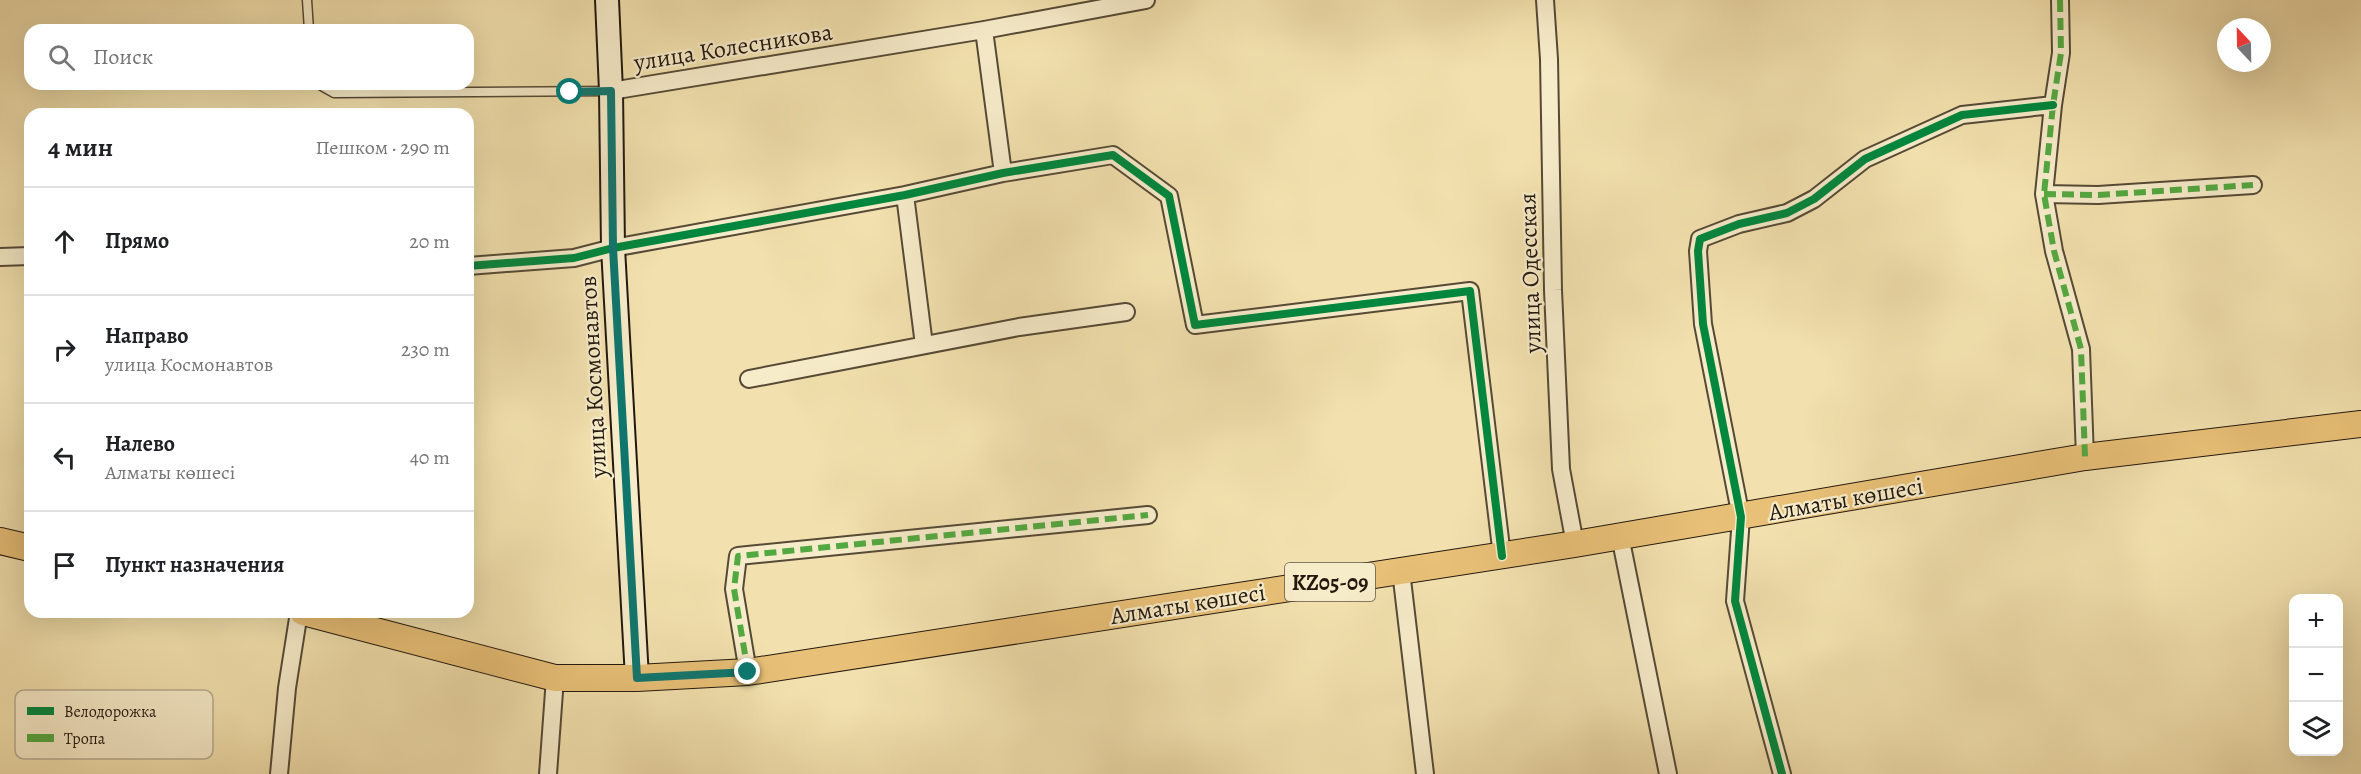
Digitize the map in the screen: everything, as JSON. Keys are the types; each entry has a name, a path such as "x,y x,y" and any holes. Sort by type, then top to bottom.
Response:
{"main road":[{"name":"улица Космонавтов","path":"606,0 611,91 613,248 637,678"},
{"name":"Алматы көшесі","path":"324,618 555,678 637,678 748,672 1502,556 2085,458 2361,424"},
{"path":"0,541 24,547"}],"street":[{"name":"улица Колесникова","path":"611,91 984,30 1146,0"},
{"name":"улица Одесская","path":"1545,0 1549,59 1553,290 1561,469 1575,544"},
{"path":"2060,0 2061,53 2044,194 2054,251 2081,350 2085,458"},
{"path":"984,30 1003,173"},
{"path":"1782,774 1735,601 1741,517 1703,324 1698,251 1700,239 1739,224 1787,213 1814,199 1865,159 1962,115 2053,105"},
{"path":"474,266 574,258 613,248 905,195 1003,173 1113,155 1169,196 1195,325 1470,291 1502,556"},
{"path":"2044,194 2098,195 2253,186"},
{"path":"905,195 924,345"},
{"path":"0,257 24,256"},
{"path":"749,379 1019,327 1126,312"},
{"path":"748,672 734,590 738,556 1148,515"},
{"path":"1620,536 1668,774"},
{"path":"1401,571 1425,774"},
{"path":"279,774 287,688 300,618"},
{"path":"548,774 555,678"}],"lane":[{"path":"307,0 309,24"},
{"path":"328,90 333,93 611,91"}],"marked path":[{"path":"2060,0 2061,53 2044,194 2054,251 2081,349 2085,457"},
{"path":"2044,194 2098,195 2253,185"},
{"path":"748,672 734,589 738,556 1148,515"}],"cycle path":[{"path":"1782,774 1735,601 1741,517 1703,324 1698,251 1700,239 1739,224 1787,213 1814,199 1865,159 1962,115 2053,105"},
{"path":"474,266 574,258 613,248 905,195 1003,173 1113,155 1169,196 1195,325 1470,291 1502,556"}],"route":[{"path":"570,92 611,91 613,248 637,678 748,672"}]}
